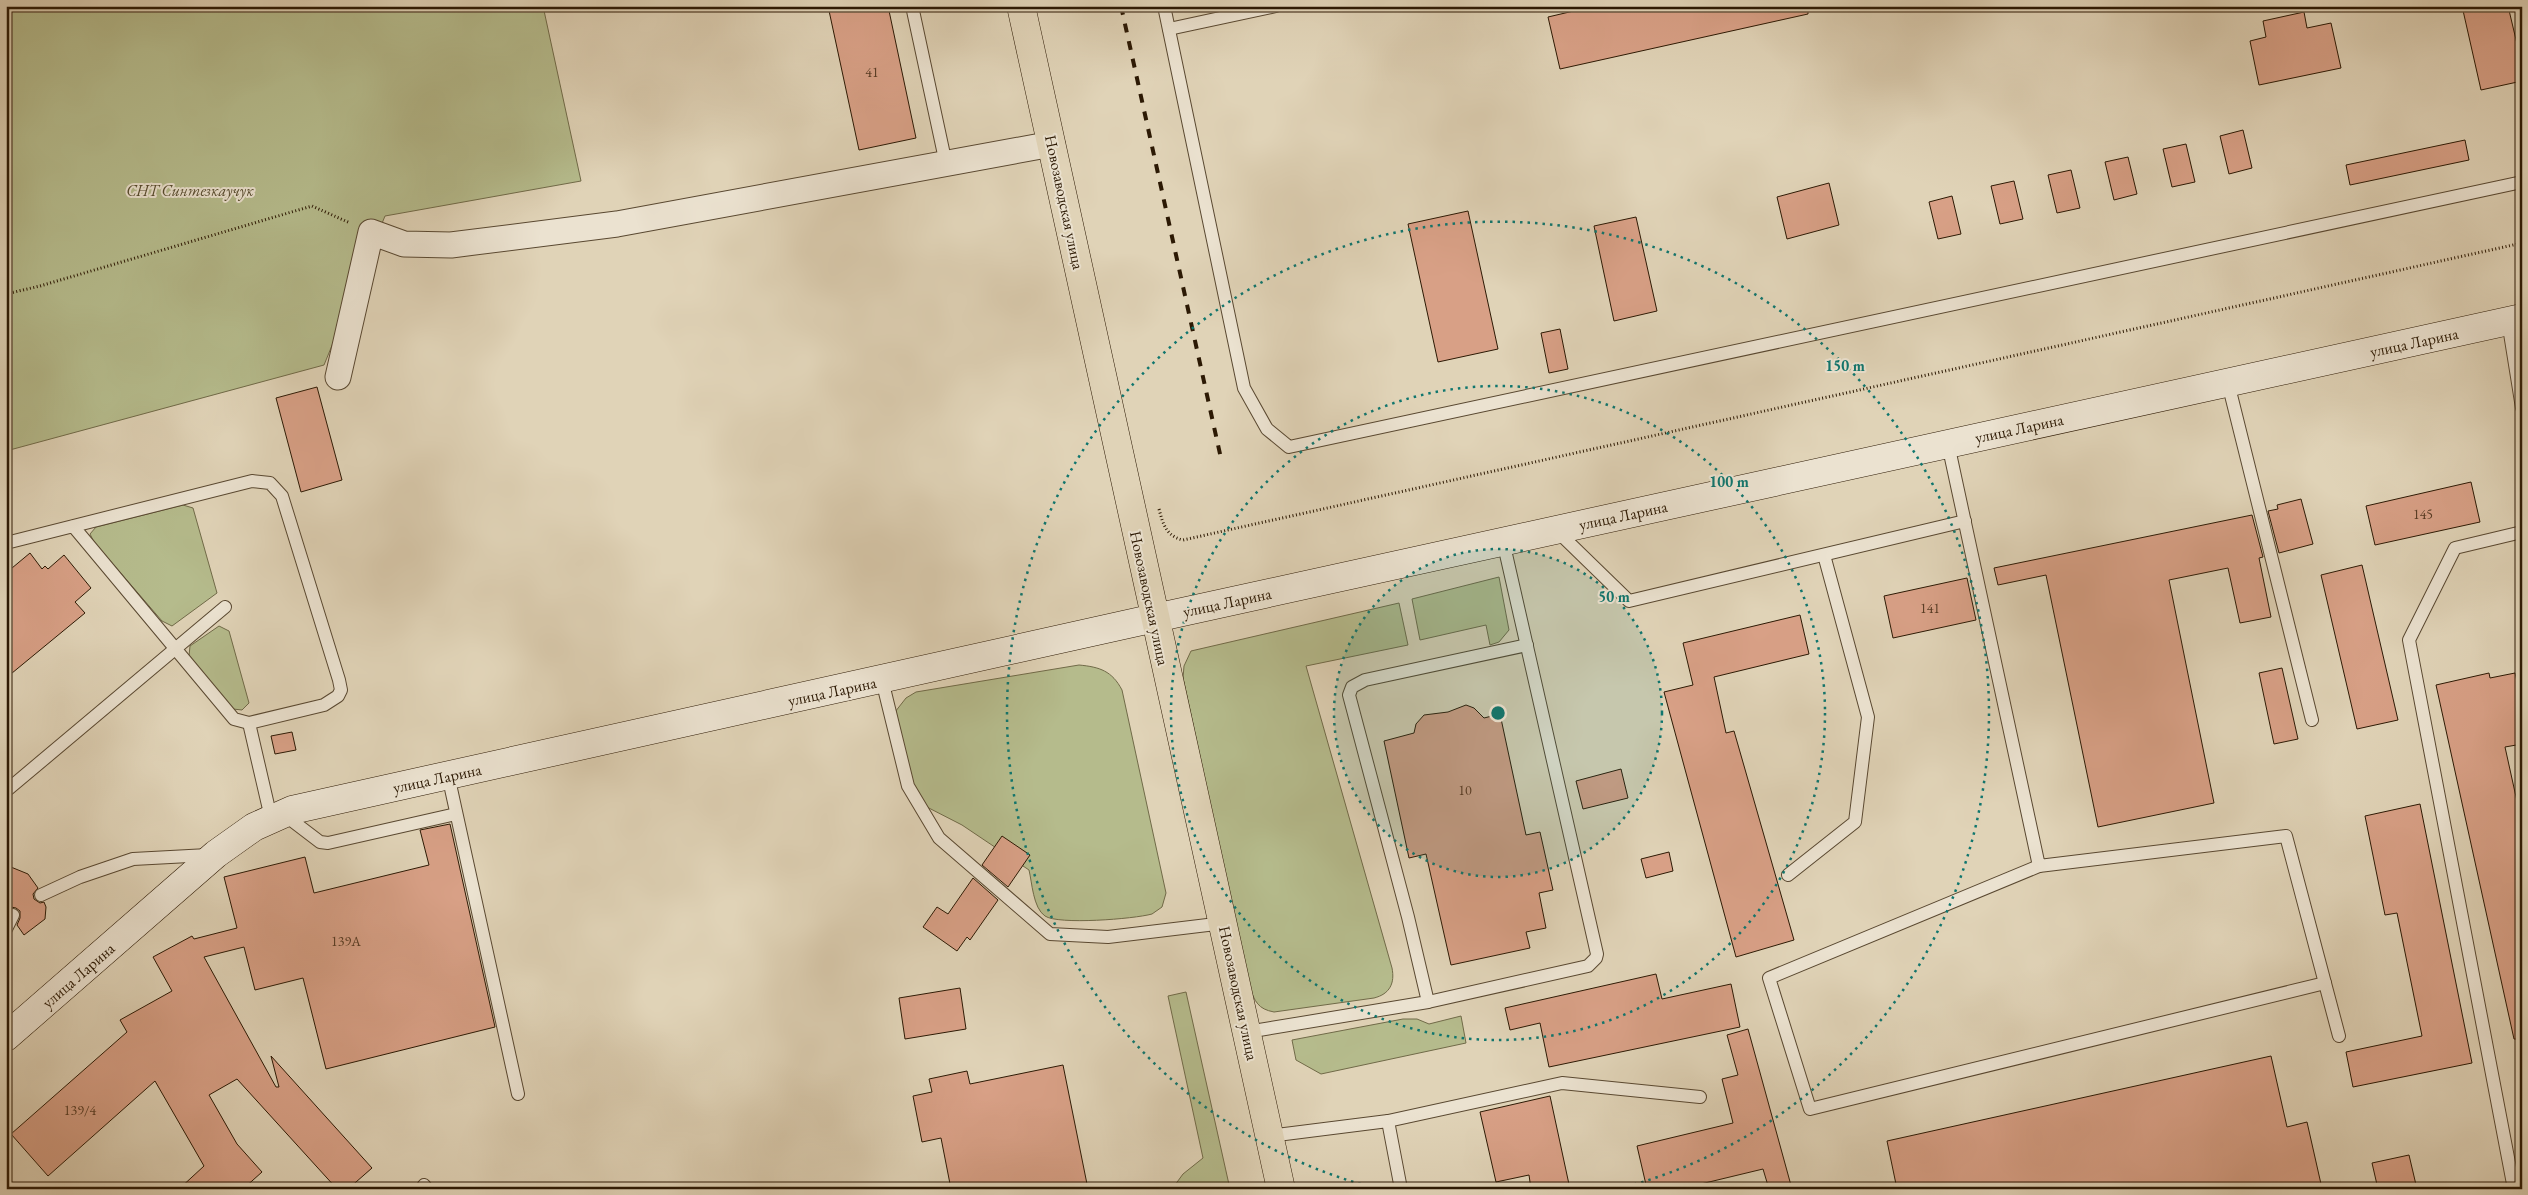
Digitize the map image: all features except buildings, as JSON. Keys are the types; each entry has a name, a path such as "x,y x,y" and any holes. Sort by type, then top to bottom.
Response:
{"main road":[{"name":"Новозаводская улица","path":"1021,6 1281,1189"}],"street":[{"path":"338,377 372,232 404,244 451,245 617,224 1052,144"},
{"name":"улица Ларина","path":"6,1037 216,854 277,816 448,775 1154,618 2515,320"}],"lane":[{"path":"912,6 946,164"},
{"path":"1164,6 1244,388 1267,429 1289,446 2522,182"},
{"path":"1169,29 1276,6"},
{"path":"2515,320 2522,408"},
{"path":"2228,382 2312,720"},
{"path":"1948,444 2039,866"},
{"path":"6,542 252,482 270,482 282,496 341,690 333,701 324,705 249,723 242,722 228,714 73,526"},
{"path":"1556,530 1629,601 1965,521"},
{"path":"2514,1189 2409,640 2455,548 2522,532"},
{"path":"1247,1032 1428,1002 1588,966 1596,958 1503,541"},
{"path":"1788,875 1854,822 1868,717 1824,555"},
{"path":"6,791 225,607"},
{"path":"1428,1002 1408,917 1349,695 1352,687 1366,680 1527,645"},
{"path":"882,680 908,786 939,838 1050,934 1108,937 1224,923"},
{"path":"249,723 277,816 320,842 328,843 456,814"},
{"path":"448,775 518,1094"},
{"path":"2325,983 1810,1109 1769,978 2039,866 2286,836 2325,983 2339,1036"},
{"path":"41,895 80,877 133,859 216,854"},
{"path":"6,928 13,915"},
{"path":"1270,1136 1388,1121 1562,1083 1700,1097"},
{"path":"1388,1121 1401,1189"}],"path":[{"path":"6,294 40,286 312,206 372,232"},
{"path":"1166,530 1172,536 1183,540 2522,243"}],"green space":[{"name":"СНТ Синтезкаучук","path":"6,6 543,6 581,181 385,216 324,365 6,451"},
{"path":"183,505 193,508 217,593 172,626 162,621 94,542 90,534 96,527"},
{"path":"1499,577 1509,630 1499,642 1490,645 1486,625 1420,640 1412,599"},
{"path":"1399,603 1408,645 1306,666 1392,968 1392,983 1388,991 1374,998 1274,1012 1269,1011 1258,1004 1249,986 1183,678 1184,666 1191,651"},
{"path":"219,626 229,631 249,703 242,710 233,709 189,656 190,646"},
{"path":"1079,665 1105,671 1114,678 1122,690 1166,893 1162,907 1152,914 1080,921 1053,919 1045,916 1035,901 1029,870 962,825 923,805 903,779 895,712 906,698 916,692"},
{"path":"1186,992 1230,1189 1172,1189 1183,1174 1203,1158 1168,996"},
{"path":"1461,1016 1466,1043 1321,1074 1296,1060 1292,1040 1403,1019 1417,1019 1429,1024"}],"railway":[{"path":"1121,6 1222,463"}]}
